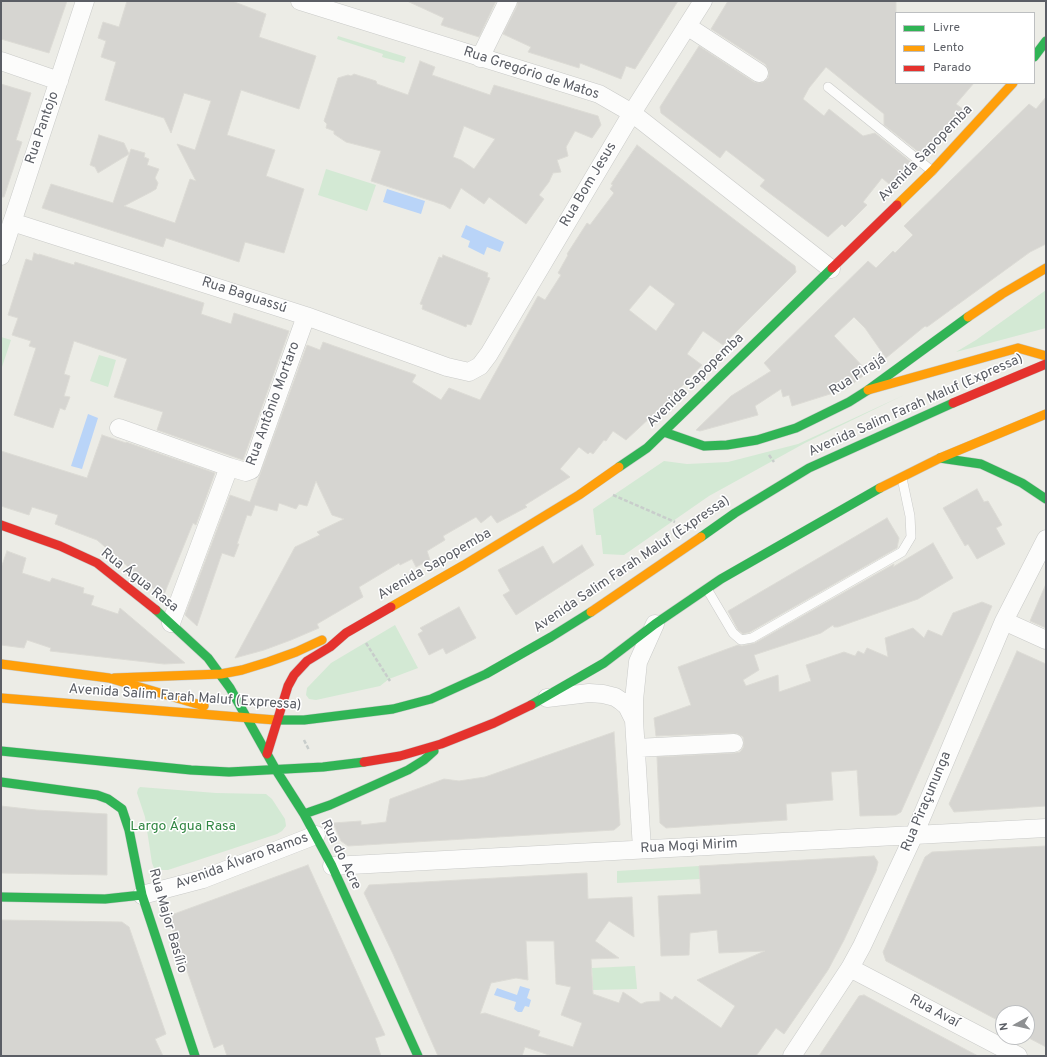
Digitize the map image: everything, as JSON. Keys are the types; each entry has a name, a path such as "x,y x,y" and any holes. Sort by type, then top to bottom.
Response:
{"main road":[{"path":"1035,56 1046,41"},
{"name":"Avenida Sapopemba","path":"267,754 285,694 294,675 307,661 330,647 346,633 464,565 579,495 647,448 932,171 1012,84"},
{"name":"Rua Pirajá","path":"664,432 704,446 727,445 757,440 796,428 849,402 868,390 913,356 1002,294 1046,268"},
{"path":"868,390 1018,348 1046,356"},
{"name":"Avenida Salim Farah Maluf (Expressa)","path":"1,698 248,719 278,720 304,720 393,709 431,699 486,674 551,637 606,602 735,513 809,468 974,393 1046,364"},
{"path":"1,751 191,770 229,772 323,767 374,761 400,756 442,744 494,723 545,698 604,663 655,624 721,579 902,476 940,458 1046,414"},
{"path":"940,458 981,464 1022,483 1046,499"},
{"name":"Rua Água Rasa","path":"1,525 60,546 96,563 116,577 171,623 208,658 221,674"},
{"name":"Avenida Sapopemba","path":"109,678 221,674 268,662 296,652 327,638 346,633"},
{"path":"1,664 109,678 248,719"},
{"name":"Rua do Acre","path":"221,674 276,770 304,814 332,866 418,1056"},
{"path":"304,814 330,805 408,770 424,760 442,744"},
{"name":"Rua Major Basílio","path":"1,782 97,795 108,799 122,809 127,820 142,895 195,1056"},
{"name":"Avenida Álvaro Ramos","path":"1,897 93,899 142,895"}],"street":[{"name":"Rua Pantojo","path":"1,256 85,1"},
{"name":"Rua Gregório de Matos","path":"300,1 599,94 632,113 831,269"},
{"path":"480,58 508,1"},
{"name":"Rua Bom Jesus","path":"475,369 480,366 489,354 632,113 703,1"},
{"path":"687,26 759,73"},
{"path":"1,61 59,81"},
{"name":"Rua Baguassú","path":"12,222 306,316 452,368 469,372 475,369"},
{"name":"Rua Antônio Mortaro","path":"119,428 228,467 246,472 251,470 306,316"},
{"name":"Rua Antônio Mortaro","path":"171,623 228,467"},
{"name":"Rua Piraçununga","path":"792,1056 850,968 862,946 914,835 1004,621 1046,539"},
{"path":"1004,621 1046,640"},
{"path":"642,849 634,720 635,686 638,662 655,624"},
{"path":"545,698 603,694 615,697 627,706 634,720"},
{"path":"636,748 734,743"},
{"name":"Rua Mogi Mirim","path":"332,866 1046,828"},
{"name":"Avenida Álvaro Ramos","path":"142,895 203,880 316,835"},
{"name":"Rua Avaí","path":"850,968 1018,1056"}],"lane":[{"path":"828,87 932,171"},
{"path":"707,589 733,633 741,640 752,638 902,552 911,537 910,516 902,476"}],"path":[{"path":"609,494 674,522"},
{"path":"363,639 390,681"},
{"path":"303,738 310,751"}],"green space":[{"path":"338,36 406,57 404,63 382,57 383,54 337,39"},
{"path":"326,169 376,185 367,211 318,195"},
{"path":"1046,290 1046,328 956,352 976,340"},
{"path":"1,337 11,340 1,370"},
{"path":"99,355 116,360 108,387 90,381"},
{"path":"904,395 805,443 709,496 624,555 603,554 601,535 596,535 593,509 664,461 687,464 728,462 798,444"},
{"path":"395,625 418,668 389,679 380,686 316,700 309,699 306,695 307,688 331,663"},
{"name":"Largo Água Rasa","path":"140,787 216,793 266,794 272,799 285,819 286,826 277,834 168,870 158,870 154,868 152,863 145,817 137,793"},
{"path":"699,866 700,879 617,883 617,871"},
{"path":"635,966 637,989 593,990 592,968"}],"water":[{"path":"387,189 425,201 421,214 383,202"},
{"path":"466,225 504,242 500,252 487,247 484,255 468,247 470,241 461,237"},
{"path":"88,414 98,418 82,469 71,466"},
{"path":"520,986 530,989 527,998 531,1000 529,1007 525,1006 522,1012 518,1012 514,1009 516,1002 494,995 497,988 517,995"}],"building":[{"path":"1,1 67,1 49,53 1,39"},
{"path":"127,1 232,1 266,14 259,37 316,56 299,109 241,90 227,135 275,150 266,176 304,189 284,253 245,242 239,262 166,238 163,247 42,208 51,184 113,203 131,149 145,153 144,157 149,159 147,165 159,169 155,178 158,183 156,189 124,206 175,223 190,179 196,181 177,144 195,150 211,101 184,93 171,133 164,118 105,100 116,62 101,57 106,41 98,38 103,22 119,27"},
{"path":"407,1 496,1 479,37 441,25 444,18"},
{"path":"518,1 678,1 635,69 626,66 621,79 580,63 579,68 528,52 531,47 503,34"},
{"path":"728,1 896,1 895,84 973,84 956,104 964,110 920,153 884,125 884,114 826,67 809,88 803,99 824,116 829,109 863,136 875,133 911,162 889,184 882,178 863,202 867,205 845,227 842,224 828,237 760,186 765,180 726,150 720,158 661,113 660,107 699,46 754,82 763,82 768,78 768,69 765,64 711,29"},
{"path":"420,61 435,67 432,75 490,95 494,85 598,116 601,125 592,138 575,131 566,147 568,156 557,160 561,172 553,173 549,182 539,195 544,199 526,224 489,197 484,204 461,188 450,209 444,205 371,181 381,151 346,142 334,134 334,131 326,128 327,124 324,121 338,78 348,75 351,76 354,74 376,81 377,84 408,95","holes":["464,126 495,139 474,169 461,160 453,157"]},
{"path":"1,84 31,93 16,140 22,142 4,197 1,197"},
{"path":"1046,97 1046,244 1030,252 927,327 925,326 886,358 865,328 854,317 834,336 868,372 846,389 792,406 789,395 783,397 781,389 755,406 758,415 700,431 696,430 731,396 771,371 764,363 868,261 876,268 893,251 895,253 913,235 904,226 1029,104 1036,109"},
{"path":"99,135 124,143 129,154 98,173 95,167 90,165"},
{"path":"637,145 795,266 796,272 723,345 703,331 687,354 702,365 666,403 626,440 613,431 606,441 604,440 593,454 590,452 588,454 579,447 560,469 570,477 525,505 527,507 497,523 491,515 481,523 476,517 443,536 445,540 427,551 430,560 416,567 412,559 400,565 399,563 359,587 363,597 317,624 319,628 264,650 235,658 295,547 320,535 317,532 344,519 332,515 316,481 307,506 299,504 296,509 279,503 277,511 255,505 251,516 247,515 234,557 222,553 197,626 185,615 230,495 250,502 307,345 320,350 323,342 416,375 412,382 441,400 449,388 480,400 538,296 545,300 561,275 558,273 568,255 567,254 587,223 590,225 614,193 610,189 613,185 611,184","holes":["650,285 675,304 656,331 629,310"]},
{"path":"34,253 74,265 75,262 204,303 201,314 231,324 234,313 289,331 243,460 157,430 163,412 114,397 127,359 74,341 64,374 70,376 64,396 70,397 65,410 60,408 53,428 14,415 36,348 29,346 31,341 12,335 18,318 8,315 26,259 32,261"},
{"path":"443,255 488,273 487,277 490,278 471,325 467,324 466,327 422,309 423,305 420,304 439,257 442,258"},
{"path":"102,435 215,473 196,525 193,523 163,597 97,540 55,524 58,515 32,507 29,515 1,506 1,451 87,478"},
{"path":"977,489 984,502 988,501 1002,525 996,528 1005,544 977,559 968,544 965,546 943,508"},
{"path":"887,518 899,538 897,548 750,632 743,634 738,630 728,611"},
{"path":"933,543 953,578 918,599 838,627 834,627 833,625 821,633 754,655 759,670 743,680 746,686 778,675 779,692 811,681 806,665 844,652 855,656 858,651 864,654 867,648 888,657 885,638 913,628 924,638 928,630 942,636 953,613 982,602 992,606 901,812 896,815 860,816 857,770 831,772 833,800 786,804 787,820 666,828 660,823 657,757 735,753 740,752 744,743 743,737 733,733 656,736 654,718 691,705 678,667 738,645 742,646 755,643 894,564 893,567"},
{"path":"582,545 594,565 516,615 503,595 510,591 498,570 543,546 553,564"},
{"path":"7,551 26,558 22,573 50,582 52,578 84,588 83,593 94,596 91,605 118,614 120,608 185,663 164,664 50,651 51,648 27,640 24,648 1,645 1,568"},
{"path":"1046,584 1046,628 1030,621"},
{"path":"459,607 476,638 446,654 443,648 429,655 418,634 423,631 420,628"},
{"path":"1017,651 1046,664 1046,806 954,812 949,804"},
{"path":"614,732 620,825 614,830 348,846 341,841 333,823 361,821 361,825 386,822 390,799 444,779 459,781 485,777"},
{"path":"1,806 36,810 107,814 107,875 1,873"},
{"path":"1046,846 1046,1047 1035,1041 1035,1005 995,1005 995,1019 886,961 883,952 925,857 932,852"},
{"path":"874,856 878,862 876,871 844,940 828,970 784,1034 776,1028 756,1056 552,1056 525,1047 522,1056 438,1056 364,893 369,885 587,873 588,899 632,897 634,937 609,921 595,941 619,958 591,959 593,994 619,1003 623,992 641,1004 660,1001 660,992 672,1000 675,996 721,1028 735,1006 697,980 765,951 719,953 717,930 690,933 689,955 661,956 658,896 701,894 699,866","holes":["526,941 554,941 556,984 571,987 561,1015 582,1023 573,1047 538,1036 540,1031 485,1013 480,1014 491,983 516,978 528,980"]},
{"path":"308,865 385,1035 375,1038 381,1056 227,1056 223,1044 214,1048 170,922 174,914"},
{"path":"1,920 122,922 129,927 166,1034 155,1039 163,1056 1,1056"},
{"path":"864,995 978,1056 819,1056 859,996"}],"traffic: fast":[{"path":"1035,56 1046,41"},
{"path":"619,467 647,448 832,268"},
{"path":"664,432 704,446 727,445 757,440 796,428 849,402 868,390 968,317"},
{"path":"701,537 735,513 809,468 953,403"},
{"path":"940,458 981,464 1022,483 1046,499"},
{"path":"531,705 604,663 655,624 721,579 880,488"},
{"path":"156,610 208,658 230,688 276,770 304,814 332,866 418,1056"},
{"path":"275,720 304,720 393,709 431,699 486,674 591,612"},
{"path":"1,751 191,770 229,772 323,767 364,762"},
{"path":"304,814 330,805 408,770 424,760 434,751"},
{"path":"1,782 97,795 108,799 122,809 129,830 142,895 195,1056"},
{"path":"1,897 105,899 142,895"}],"traffic: slow":[{"path":"897,205 932,171 1012,84"},
{"path":"968,317 1002,294 1046,268"},
{"path":"868,390 1018,348 1046,356"},
{"path":"880,488 940,458 1046,414"},
{"path":"391,607 464,565 579,495 619,467"},
{"path":"591,612 701,537"},
{"path":"114,678 221,674 242,670 268,662 296,652 322,640"},
{"path":"1,664 109,678 204,706"},
{"path":"1,698 275,720"}],"traffic: jam":[{"path":"832,268 897,205"},
{"path":"953,403 1046,364"},
{"path":"1,525 60,546 97,563 156,610"},
{"path":"267,754 288,686 294,675 307,661 330,647 346,633 391,607"},
{"path":"364,762 400,756 441,744 494,723 531,705"}]}
